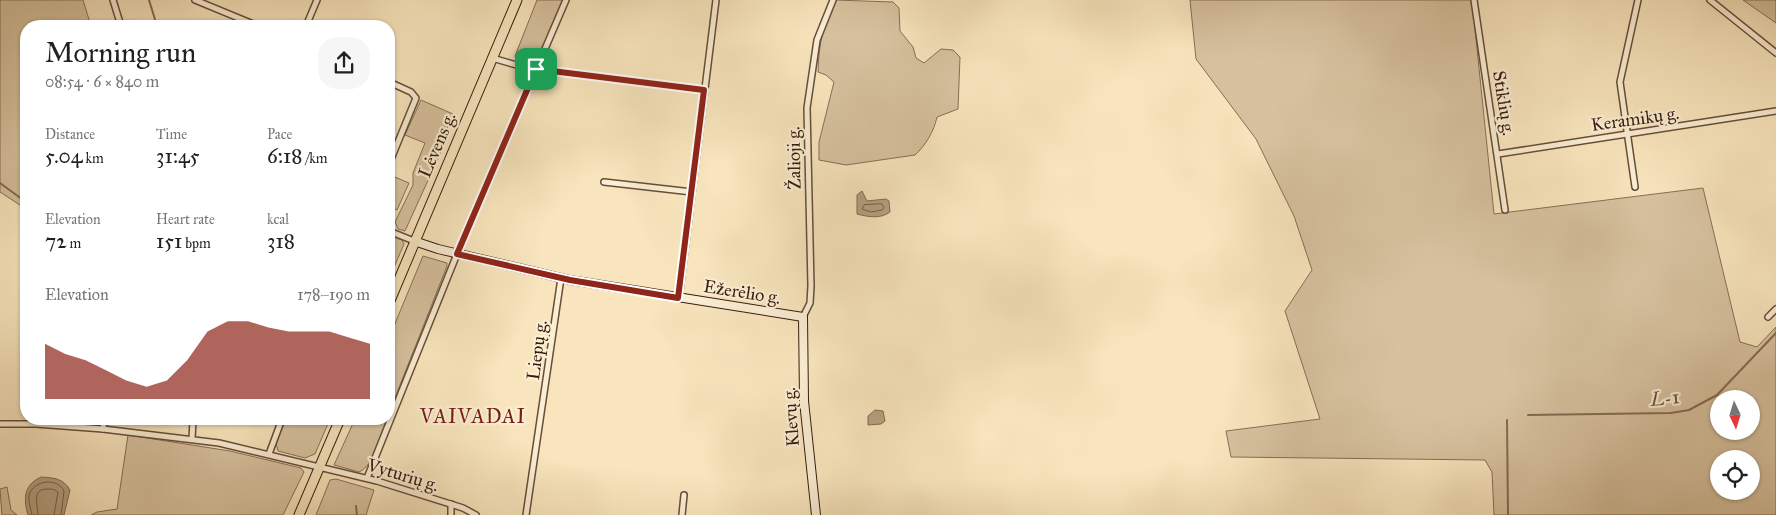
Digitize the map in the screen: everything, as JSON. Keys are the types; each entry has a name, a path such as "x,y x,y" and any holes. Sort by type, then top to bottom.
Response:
{"main road":[{"name":"Lėvens g.","path":"395,288 517,0"},
{"name":"Ežerėlio g.","path":"414,241 457,254 561,278 803,317"},
{"name":"Klevų g.","path":"803,317 804,400 816,515"},
{"path":"299,515 337,425"}],"street":[{"path":"113,0 119,20"},
{"path":"195,0 243,20"},
{"path":"309,20 317,0"},
{"path":"395,408 457,254 566,0"},
{"path":"678,298 716,0"},
{"name":"Žalioji g.","path":"803,317 810,303 811,286 808,94 817,40 833,0"},
{"name":"Stiklių g.","path":"1474,0 1505,210"},
{"path":"1635,187 1620,82 1638,0"},
{"path":"1710,0 1776,53"},
{"path":"492,58 536,69 704,90"},
{"path":"395,85 411,92 416,98 395,149"},
{"name":"Keramikų g.","path":"1498,154 1776,112"},
{"path":"604,182 692,192"},
{"path":"395,233 414,241"},
{"name":"Liepų g.","path":"526,515 561,278"},
{"path":"1768,317 1776,309"},
{"name":"Vyturių g.","path":"0,424 20,424"},
{"name":"Vyturių g.","path":"49,425 192,439 269,454 367,478 450,504 476,515"},
{"path":"103,425 103,429"},
{"path":"192,439 193,425"},
{"path":"269,454 280,425"},
{"path":"367,478 388,425"},
{"path":"682,515 684,495"},
{"path":"450,504 451,515"}],"shaded area":[{"path":"0,0 83,0 89,20 20,20 20,205 0,192"},
{"path":"537,0 565,0 536,69 516,59 515,56"},
{"path":"835,0 893,2 899,8 900,31 913,47 916,58 924,63 941,49 953,50 960,57 958,109 937,117 929,138 915,155 846,165 819,160 819,142 834,82 826,75 818,72 819,52 825,27"},
{"path":"1190,0 1472,0 1494,214 1703,188 1740,342 1757,347 1776,327 1776,515 1494,515 1492,472 1485,460 1231,457 1226,431 1320,419 1285,311 1312,270 1294,216 1256,139 1196,59"},
{"path":"1743,0 1776,0 1776,23"},
{"path":"421,100 453,114 448,125 444,145 405,231 398,229 395,222 413,185 413,173 425,143 405,135"},
{"path":"395,177 409,183 397,210 395,209"},
{"path":"395,237 402,240 404,244 395,265"},
{"path":"423,256 447,263 395,398 395,324"},
{"path":"284,425 327,425 315,454 305,458 278,451 276,443"},
{"path":"352,425 385,425 373,456 365,468 359,472 334,465"},
{"path":"128,435 230,451 301,468 304,472 283,515 91,515 97,512 117,509"},
{"path":"336,479 374,490 366,515 316,515 330,480"},
{"path":"7,487 11,510 17,515 2,515 0,489"}],"water":[{"path":"862,191 867,201 886,199 889,201 890,212 870,217 857,214 857,195"},
{"path":"875,410 883,411 885,421 881,424 868,425 868,416"},
{"path":"41,477 54,478 61,481 70,490 64,515 28,515 26,493 31,484"}],"waterway":[{"path":"149,0 155,20"},
{"path":"0,183 20,198"},
{"name":"L-1","path":"1528,415 1671,413 1689,410 1717,395 1776,333"},
{"name":"L-1","path":"1507,420 1508,515"},
{"path":"356,506 357,515"}],"district":[{"name":"VAIVADAI","path":"473,416"}],"route":[{"path":"536,69 704,90 678,298 570,280 457,254 536,69"}]}
